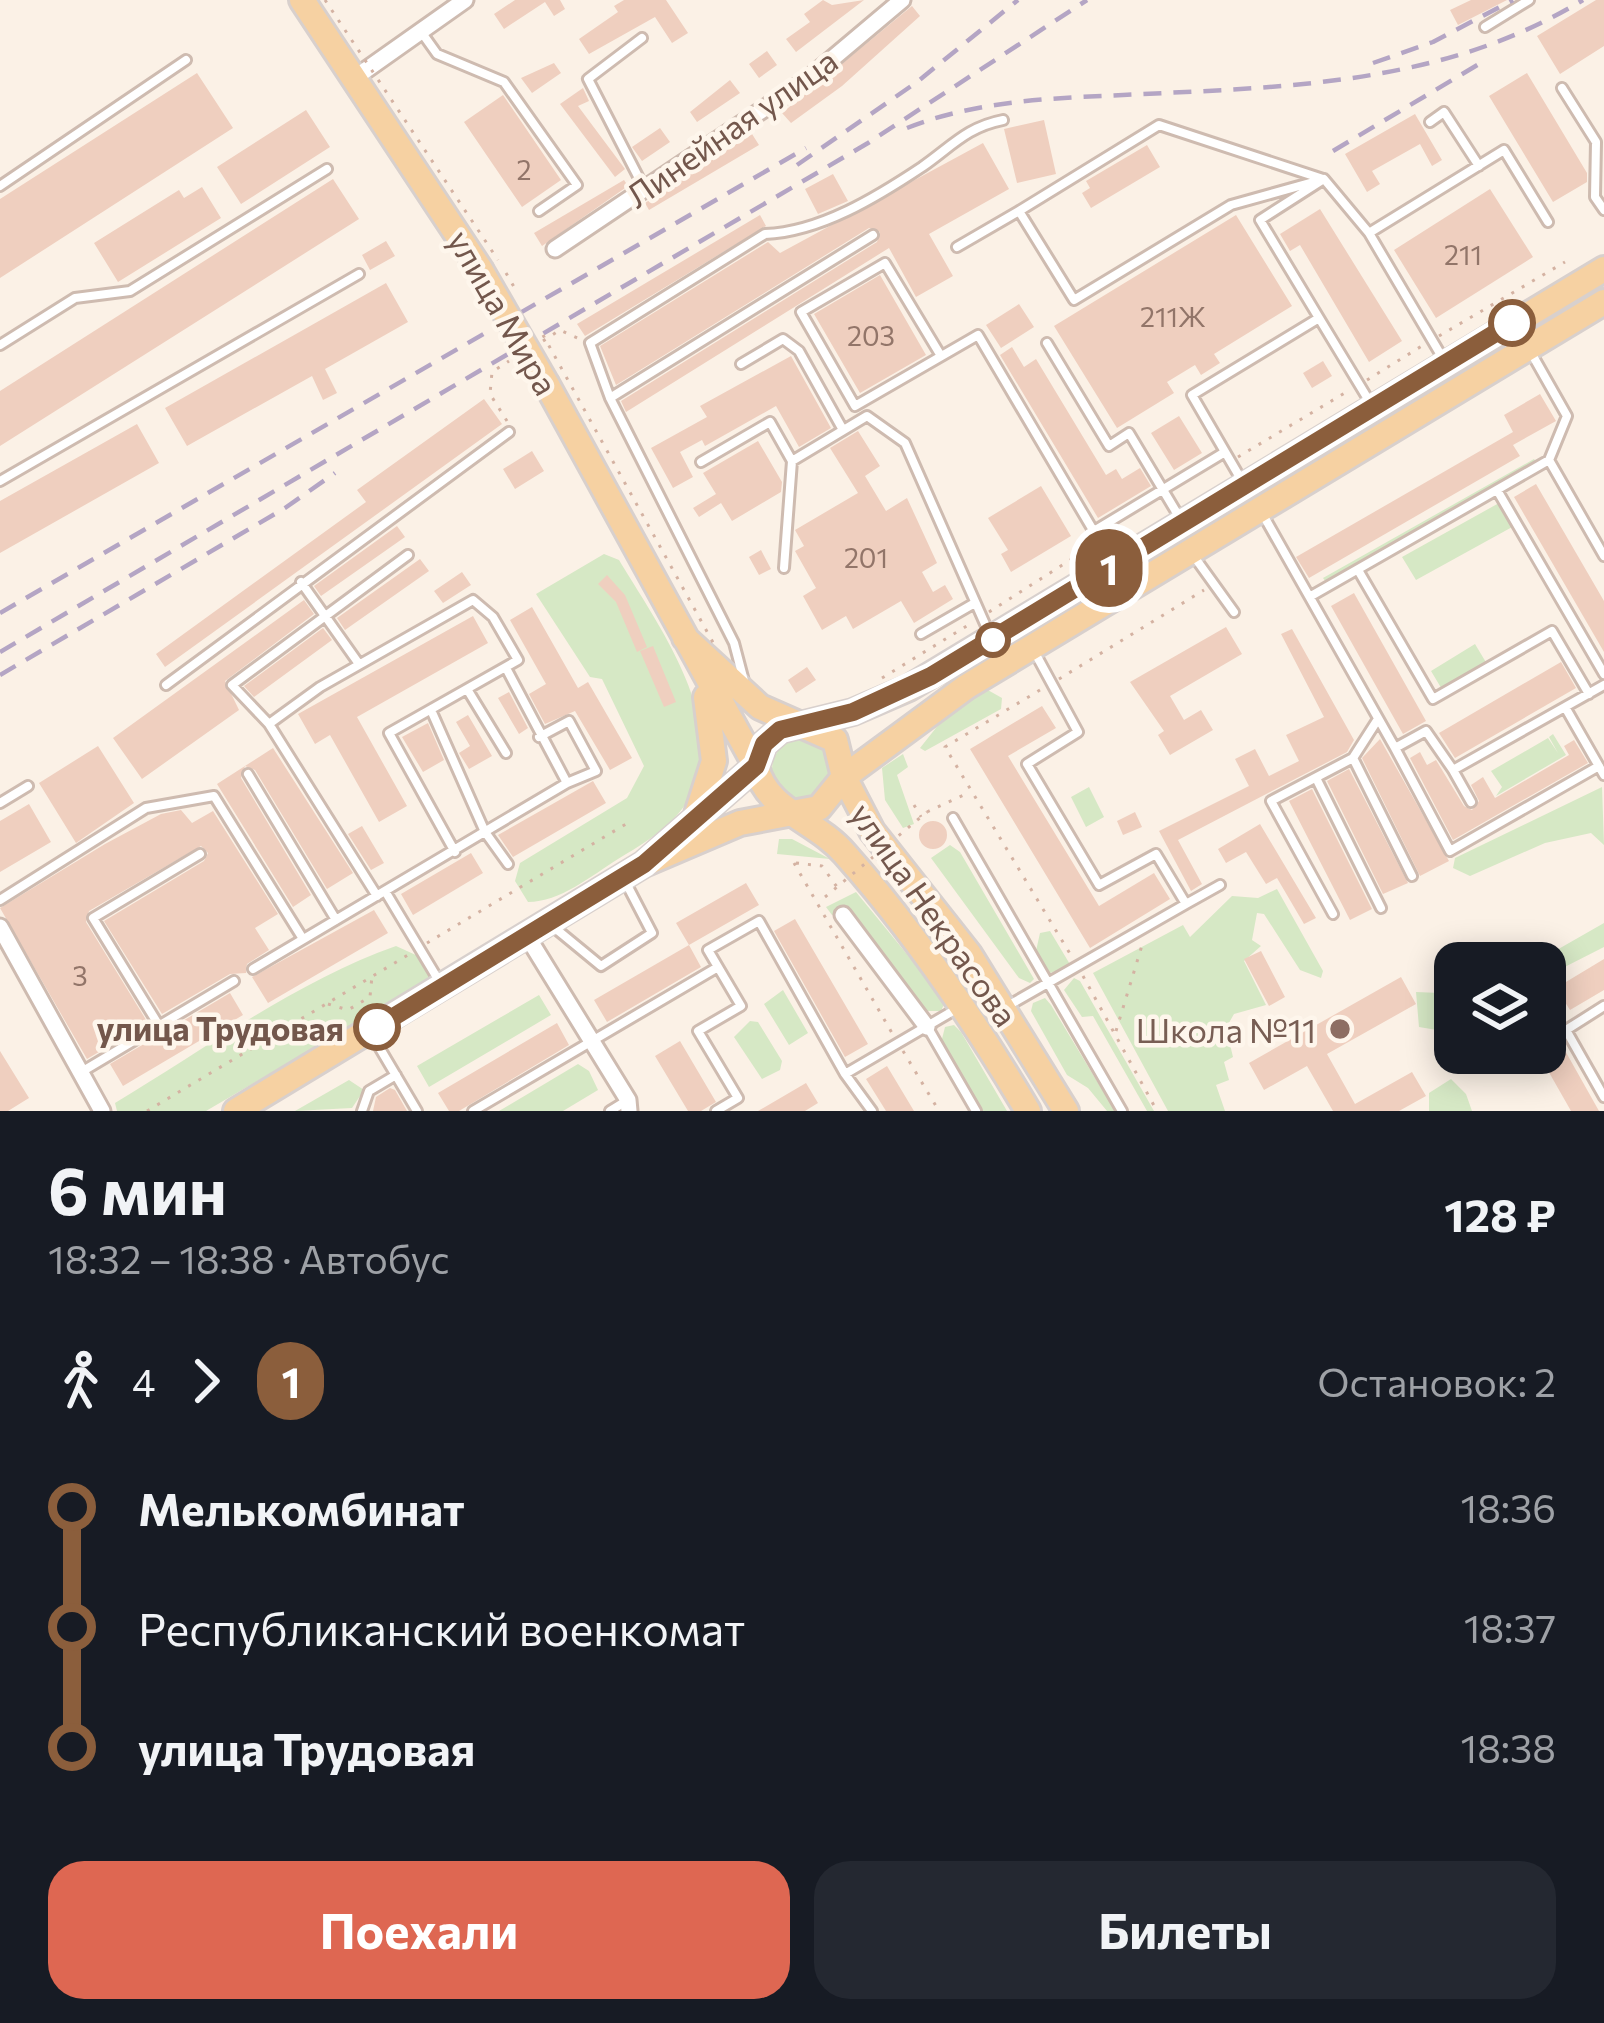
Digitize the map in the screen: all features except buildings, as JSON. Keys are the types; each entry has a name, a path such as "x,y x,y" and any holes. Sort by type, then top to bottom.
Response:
{"main road":[{"name":"улица Мира","path":"302,0 363,72 547,385 685,638"},
{"path":"633,870 756,766 771,736 892,697 987,628 1114,565 1182,521 1237,473 1366,395 1446,363 1604,269"},
{"path":"236,1111 633,870 716,830 831,800 844,777 925,713 1188,549 1604,302"},
{"path":"685,638 750,699 835,740 844,777"},
{"path":"685,638 756,766 766,794 793,811"},
{"path":"685,638 709,706 714,744 710,780 691,824"},
{"name":"улица Некрасова","path":"844,777 872,831 969,954 1066,1111"},
{"name":"улица Некрасова","path":"793,811 841,849 964,1004 1028,1111"}],"street":[{"path":"363,72 465,0"},
{"name":"Линейная улица","path":"555,249 807,80 890,3"},
{"path":"843,915 927,1027"},
{"path":"0,927 102,1111"},
{"path":"538,929 628,1106"}],"lane":[{"path":"1485,27 1529,0"},
{"path":"421,32 437,54 504,82 577,185 539,211"},
{"path":"642,38 588,79 645,189"},
{"path":"0,185 186,60"},
{"path":"1562,88 1596,142 1595,197 1604,210"},
{"path":"1430,122 1444,112 1479,166"},
{"path":"750,699 734,644 610,398 590,343 765,233 800,232 923,166 970,127 1004,120"},
{"path":"957,247 1159,125 1324,179 1369,233 1446,363"},
{"path":"1369,233 1504,150 1548,222"},
{"path":"0,345 75,298 130,291 327,169"},
{"path":"1019,211 1074,300 1231,205 1324,179"},
{"path":"1324,179 1260,220 1366,395"},
{"path":"610,398 873,235"},
{"path":"941,356 885,263 801,312 855,406 978,335 1114,565"},
{"path":"0,482 359,274"},
{"path":"1237,473 1192,395 1319,318"},
{"path":"741,364 783,339 799,351 843,430"},
{"path":"1047,343 1109,446 1129,433 1182,521"},
{"path":"1310,596 1549,460 1567,416 1528,348"},
{"path":"792,461 867,416 905,443 987,628"},
{"path":"701,462 770,422 792,461 784,568"},
{"path":"166,685 509,432"},
{"path":"1094,531 1225,452"},
{"path":"1549,460 1604,556"},
{"path":"1497,490 1604,674"},
{"path":"1258,507 1450,851 1602,770 1564,707"},
{"path":"1188,549 1234,612"},
{"path":"408,555 232,685 269,724 442,987"},
{"path":"1358,570 1433,699 1572,620"},
{"path":"302,582 359,664"},
{"path":"269,724 359,664 473,600 493,616 518,660 388,733 455,852"},
{"path":"921,634 973,604"},
{"path":"1552,631 1589,694"},
{"path":"1031,646 1078,732 1027,764 1099,885 1156,854 1186,904"},
{"path":"506,667 567,783"},
{"path":"1454,770 1604,685"},
{"path":"467,689 506,753"},
{"path":"431,710 485,832 508,865"},
{"path":"1333,914 1271,801 1353,758 1378,719"},
{"path":"253,969 567,783 596,772 569,721 539,737"},
{"path":"1395,748 1426,731 1471,802"},
{"path":"1353,758 1412,876"},
{"path":"248,774 337,920"},
{"path":"1316,778 1381,908"},
{"path":"0,803 28,786"},
{"path":"0,900 146,808 214,796 303,939"},
{"path":"952,818 1122,1111"},
{"path":"158,1024 93,918 200,854"},
{"path":"538,929 601,966 652,933 633,870"},
{"path":"1003,1008 1220,885"},
{"path":"716,1111 738,1098 698,1031 741,1006 708,950 759,921 845,1074 872,1111"},
{"path":"473,1111 718,967"},
{"path":"82,1071 234,981"},
{"path":"845,1074 964,1004"},
{"path":"1604,1006 1566,1030 1604,1096"},
{"path":"927,1027 976,1111"},
{"path":"370,1031 417,1111"},
{"path":"362,1111 369,1091 395,1075"},
{"path":"610,1111 628,1106"}],"path":[{"path":"325,0 363,72 517,292"},
{"path":"1237,473 1366,395 1432,340 1565,262"},
{"path":"543,335 715,646"},
{"path":"880,680 987,628 1100,541"},
{"path":"1157,1111 945,747 1215,584"},
{"path":"818,905 927,812 971,791"},
{"path":"914,805 921,817"},
{"path":"147,1111 626,824"},
{"path":"837,886 821,866 794,863 939,1111"},
{"path":"1115,1032 1148,926"},
{"path":"326,1004 348,1010 359,1004 370,997 372,976"},
{"path":"159,1104 163,1111"}],"green space":[{"path":"1536,462 1326,582 1323,578"},
{"path":"1499,503 1514,526 1416,580 1402,557"},
{"path":"604,554 619,560 688,684 702,752 696,784 678,814 650,839 563,893 528,902 515,881 520,863 627,798 644,766 602,679 590,677 536,594"},
{"path":"1475,644 1487,664 1443,691 1431,671"},
{"path":"986,689 1002,698 1001,709 925,751 920,748 947,714"},
{"path":"1553,734 1566,755 1496,796 1502,787 1491,771 1548,738 1558,753 1549,737"},
{"path":"802,739 823,748 832,769 823,790 802,799 781,790 772,769 781,748"},
{"path":"903,754 908,767 897,775 914,824 903,828 885,800 882,768"},
{"path":"1089,787 1104,817 1086,827 1071,797"},
{"path":"1602,787 1604,845 1591,833 1545,843 1470,876 1453,868 1455,858"},
{"path":"779,839 792,839 830,859 777,854"},
{"path":"950,845 960,852 1034,979 1030,983 1019,978 931,858"},
{"path":"1277,889 1323,971 1321,978 1300,970 1264,914 1257,913 1252,940 1261,946 1244,961 1266,1005 1234,1014 1226,1028 1233,1057 1224,1062 1229,1080 1216,1085 1225,1111 1168,1111 1093,973 1183,925 1190,937 1232,896 1258,898"},
{"path":"856,892 945,1002 941,1011 926,1011 847,912 832,915 826,907"},
{"path":"1604,923 1604,947 1566,966 1566,945"},
{"path":"1050,931 1071,966 1050,973 1036,951 1040,933"},
{"path":"396,946 418,956 434,978 206,1111 117,1111 115,1103 252,1017"},
{"path":"1074,978 1154,1111 1147,1111 1093,1016 1082,1017 1064,990"},
{"path":"783,990 808,1033 789,1045 764,1004"},
{"path":"1416,992 1434,993 1434,1030 1419,1027"},
{"path":"539,995 551,1015 429,1087 417,1066"},
{"path":"1045,998 1115,1111 1107,1111 1088,1088 1067,1075 1031,1011 1033,1003"},
{"path":"750,1021 758,1022 782,1061 780,1070 762,1079 734,1037"},
{"path":"954,1025 1007,1111 981,1111 941,1043 945,1027"},
{"path":"578,1064 589,1071 598,1090 563,1111 499,1111"},
{"path":"1451,1079 1466,1094 1472,1111 1429,1111 1429,1093"},
{"path":"349,1080 364,1090 352,1108 295,1111"}],"railway":[{"path":"797,165 917,82 1018,0"},
{"path":"0,652 868,143 1087,0"},
{"path":"1373,63 1433,42 1513,0"},
{"path":"907,128 1014,102 1360,77 1474,50 1583,0"},
{"path":"1333,151 1484,61"},
{"path":"0,613 806,148"},
{"path":"0,675 285,508 335,473"}],"bus line":[{"name":"1","path":"377,1027 644,864 756,766 764,744 780,730 853,712 931,676 1512,323"}],"place":[{"name":"улица Трудовая","path":"377,1027"},
{"name":"Школа №11","path":"1340,1029"}]}
